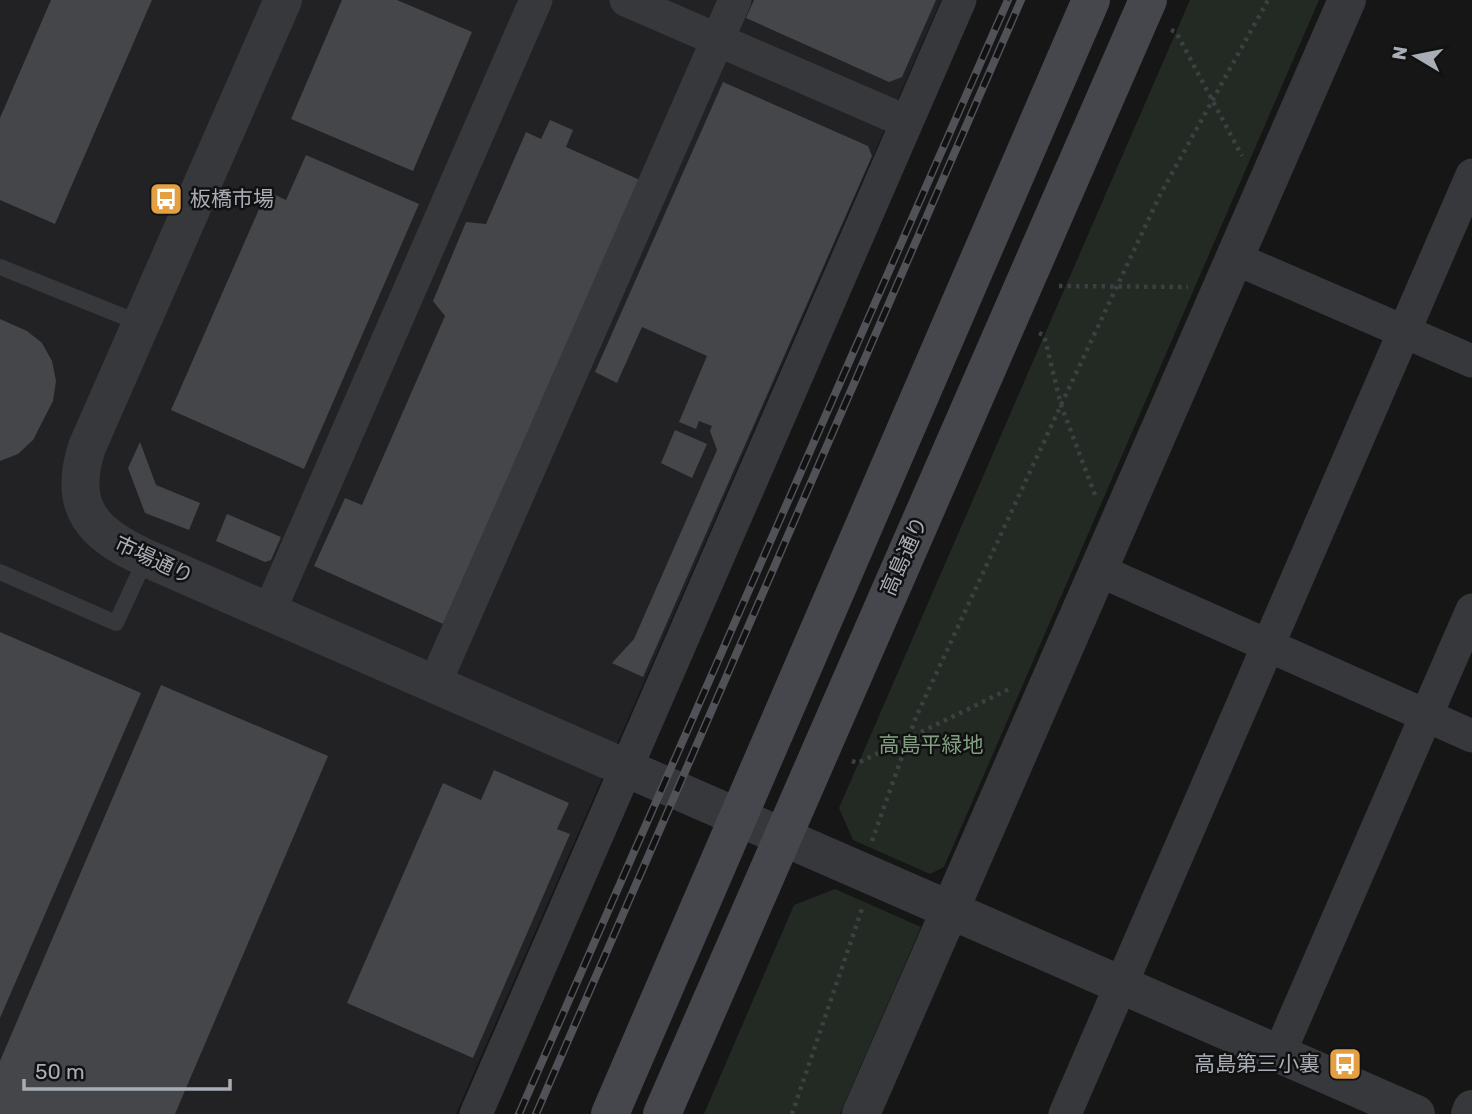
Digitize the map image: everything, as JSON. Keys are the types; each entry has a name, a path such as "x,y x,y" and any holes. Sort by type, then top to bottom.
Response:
{"main road":[{"path":"610,1114 1091,0"},
{"name":"高島通り","path":"662,1114 1148,0"}],"street":[{"name":"市場通り","path":"283,0 87,447 81,466 80,485 85,508 96,528 109,539 146,558 1416,1114"},
{"path":"269,612 536,0"},
{"path":"626,0 907,122"},
{"path":"435,683 735,0"},
{"path":"476,1114 960,0"},
{"path":"861,1114 1347,0"},
{"path":"1065,1114 1472,175"},
{"path":"1234,258 1472,362"},
{"path":"1098,570 1268,648 1472,736"},
{"path":"1279,1054 1472,610"},
{"path":"1470,1114 1472,1109"}],"lane":[{"path":"0,267 142,324"},
{"path":"0,572 116,623 146,558"}],"path":[{"path":"870,847 908,741 1061,405 1160,195 1211,98 1268,0"},
{"path":"1171,30 1176,32 1247,165"},
{"path":"1059,286 1195,287"},
{"path":"1039,333 1044,335 1061,405 1099,505"},
{"path":"852,761 858,763 908,741 1024,682 1053,673"},
{"path":"792,1114 867,894"}],"shaded area":[{"path":"0,0 941,0 456,1114 0,1114"}],"green space":[{"name":"高島平緑地","path":"1190,0 1319,0 944,867 930,874 853,840 839,808"},
{"path":"835,889 921,927 840,1114 704,1114 794,905"}],"building":[{"path":"51,0 152,0 55,224 0,200 0,118"},
{"path":"342,0 397,0 472,32 413,171 291,119"},
{"path":"754,0 936,0 902,77 889,82 746,18"},
{"path":"723,82 868,146 872,156 643,677 612,663 634,639 717,450 710,431 712,426 699,421 696,429 679,422 707,356 642,327 617,383 595,372"},
{"path":"550,120 573,130 566,147 640,180 443,624 314,566 345,498 362,505 445,316 433,301 466,222 486,224 526,132 541,139"},
{"path":"306,155 419,204 304,469 171,410 267,191 286,200"},
{"path":"0,319 27,331 42,343 52,361 56,381 53,401 33,440 18,454 0,461"},
{"path":"675,430 707,444 692,478 661,463"},
{"path":"140,442 156,485 200,503 189,530 145,513 128,468"},
{"path":"227,514 281,537 271,560 265,562 216,541"},
{"path":"0,632 141,693 0,1018"},
{"path":"161,685 328,756 175,1114 0,1114 0,1061"},
{"path":"494,770 569,803 557,829 570,834 473,1058 347,1003 443,783 481,800"}],"railway":[{"path":"519,1114 1008,0"},
{"path":"536,1114 1021,0"}],"place":[{"name":"板橋市場","path":"166,199"},
{"name":"高島第三小裏","path":"1345,1064"}]}
